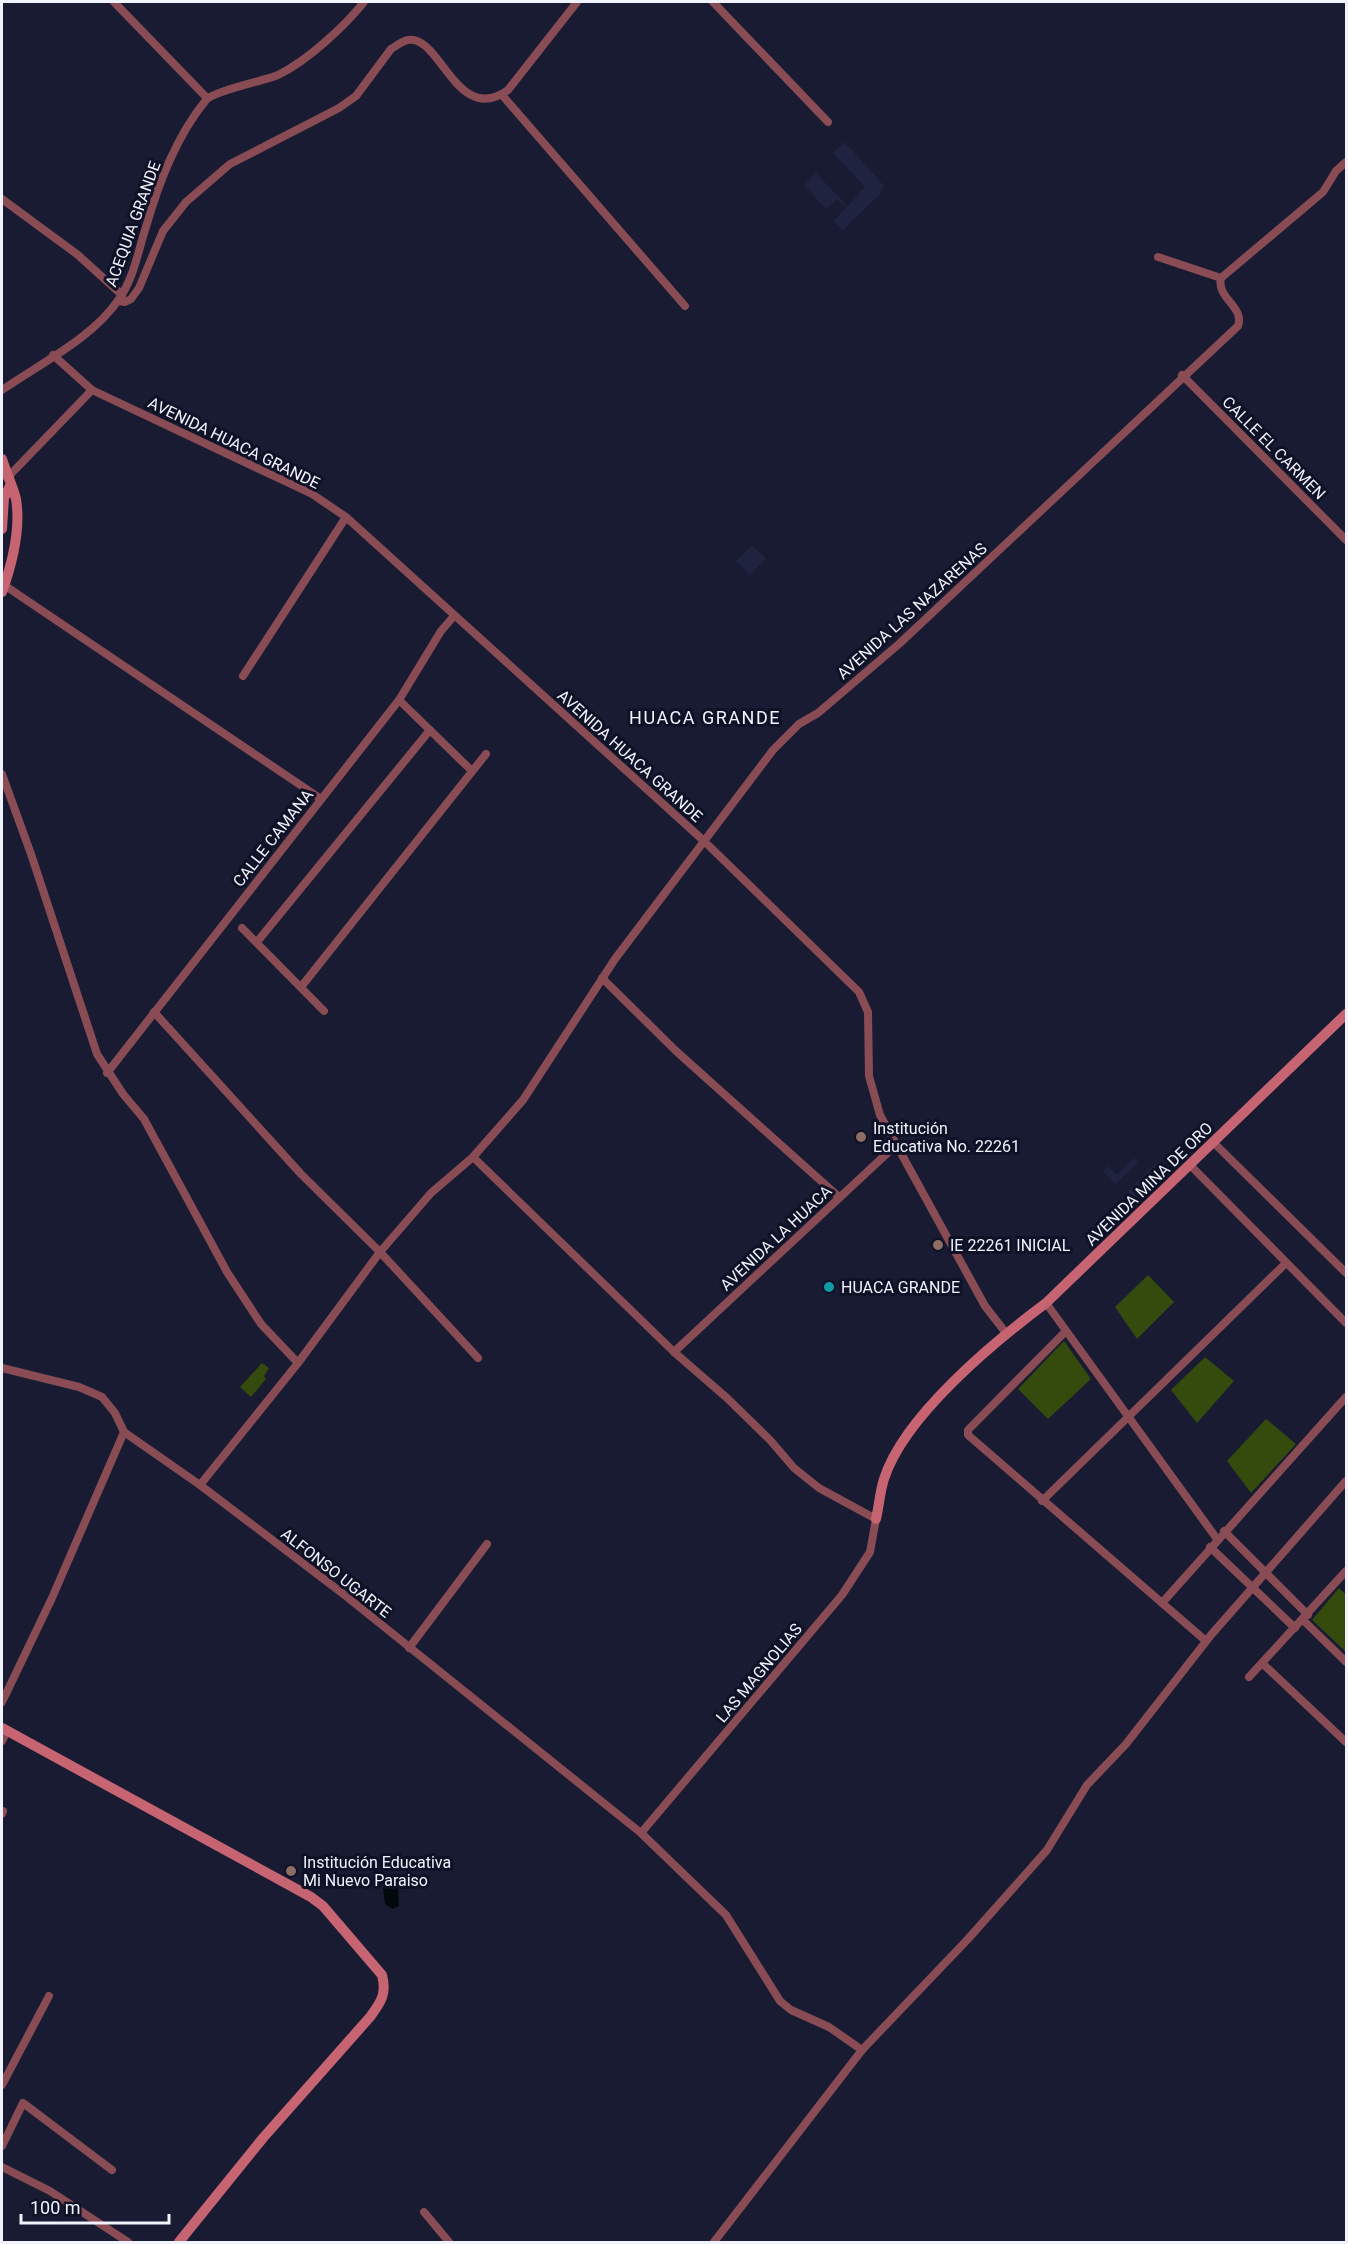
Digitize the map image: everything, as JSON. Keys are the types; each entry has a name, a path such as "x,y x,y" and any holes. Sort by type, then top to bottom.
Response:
{"street":[{"path":"114,2 207,98 279,74 320,45 364,2"},
{"path":"2,200 78,255 125,303 139,288 163,231 186,202 230,164 339,108 356,96 399,43 408,39 417,41 432,53 460,87 470,94 483,98 502,94 508,90 577,2"},
{"path":"713,2 828,122"},
{"path":"502,94 685,306"},
{"name":"ACEQUIA GRANDE","path":"2,390 84,336 102,321 120,298 128,286 159,183 174,150 207,98"},
{"path":"1158,257 1220,281 1323,192 1336,171 1347,162"},
{"name":"AVENIDA LAS NAZARENAS","path":"200,1485 298,1364 380,1252 431,1193 472,1157 523,1100 602,978 786,736 818,713 899,644 1239,322 1238,313 1223,294 1220,281"},
{"name":"AVENIDA HUACA GRANDE","path":"54,355 92,390 312,494 346,517 704,841 859,992 868,1012 869,1076 880,1115 985,1306 1006,1333"},
{"name":"CALLE EL CARMEN","path":"1182,375 1347,540"},
{"path":"2,530 4,498 8,482 92,390"},
{"path":"2,459 15,497 17,515 11,564 3,588 321,800"},
{"path":"243,676 346,517"},
{"name":"CALLE CAMANA","path":"107,1073 399,700 441,631 454,616"},
{"path":"399,700 472,771"},
{"path":"257,942 430,730"},
{"path":"301,987 486,754"},
{"path":"2,774 97,1054 107,1073 144,1119 227,1272 261,1324 298,1364"},
{"path":"242,928 324,1011"},
{"path":"602,978 676,1051 839,1197"},
{"path":"154,1012 301,1174 380,1252 478,1358"},
{"name":"AVENIDA MINA DE ORO","path":"876,1520 884,1478 902,1443 927,1411 1006,1333 1046,1303 1191,1166 1347,1014"},
{"path":"1214,1143 1347,1273"},
{"name":"AVENIDA LA HUACA","path":"674,1352 896,1145"},
{"path":"472,1157 674,1352 727,1398 770,1440 794,1468 819,1488 876,1520"},
{"path":"1191,1166 1347,1323"},
{"path":"1042,1501 1129,1419 1286,1263"},
{"path":"1046,1303 1217,1539"},
{"path":"1066,1331 968,1431 968,1435 1206,1641"},
{"name":"ALFONSO UGARTE","path":"2,1368 79,1387 102,1397 116,1413 124,1432 200,1485 641,1833 726,1915 780,2001 790,2010 829,2027 862,2050"},
{"path":"1162,1603 1217,1539 1347,1397"},
{"path":"2,1702 52,1598 124,1432"},
{"path":"714,2242 862,2050 968,1939 1047,1850 1087,1785 1126,1744 1206,1641 1265,1571 1347,1481"},
{"name":"LAS MAGNOLIAS","path":"641,1833 842,1595 870,1552 876,1520"},
{"path":"1224,1532 1265,1571 1347,1662"},
{"path":"409,1648 487,1544"},
{"path":"1210,1547 1295,1628"},
{"path":"1249,1677 1345,1578"},
{"path":"1263,1664 1347,1742"},
{"path":"2,1741 4,1729 311,1897 323,1906 382,1975 386,1989 375,2010 263,2138 179,2242"},
{"path":"2,2085 49,1996"},
{"path":"2,2146 23,2103 112,2170"},
{"path":"2,2167 50,2192 128,2242"},
{"path":"424,2212 449,2242"}],"shaded area":[{"path":"845,142 884,186 879,195 843,230 834,221 865,187 833,153"},
{"path":"816,173 846,205 845,207 837,199 826,209 804,185"},
{"path":"752,545 766,558 750,575 736,561"},
{"path":"1134,1158 1138,1162 1115,1184 1103,1171 1108,1166 1117,1175"},
{"path":"1157,1162 1166,1171 1134,1203 1125,1194"},
{"path":"391,1881 398,1887 399,1906 393,1909 385,1904 383,1887"}],"green space":[{"path":"1148,1275 1174,1302 1137,1339 1115,1307"},
{"path":"1064,1341 1091,1379 1048,1419 1018,1389"},
{"path":"1205,1357 1234,1381 1197,1423 1171,1390"},
{"path":"262,1363 269,1368 264,1376 266,1379 251,1397 240,1387"},
{"path":"1266,1419 1296,1444 1251,1493 1227,1461"},
{"path":"1339,1588 1346,1595 1346,1652 1312,1620"}],"place":[{"name":"Institución Educativa No. 22261","path":"861,1137"},
{"name":"IE 22261 INICIAL","path":"938,1245"},
{"name":"HUACA GRANDE","path":"829,1287"},
{"name":"Institución Educativa Mi Nuevo Paraiso","path":"291,1871"}],"district":[{"name":"HUACA GRANDE","path":"705,717"}]}
